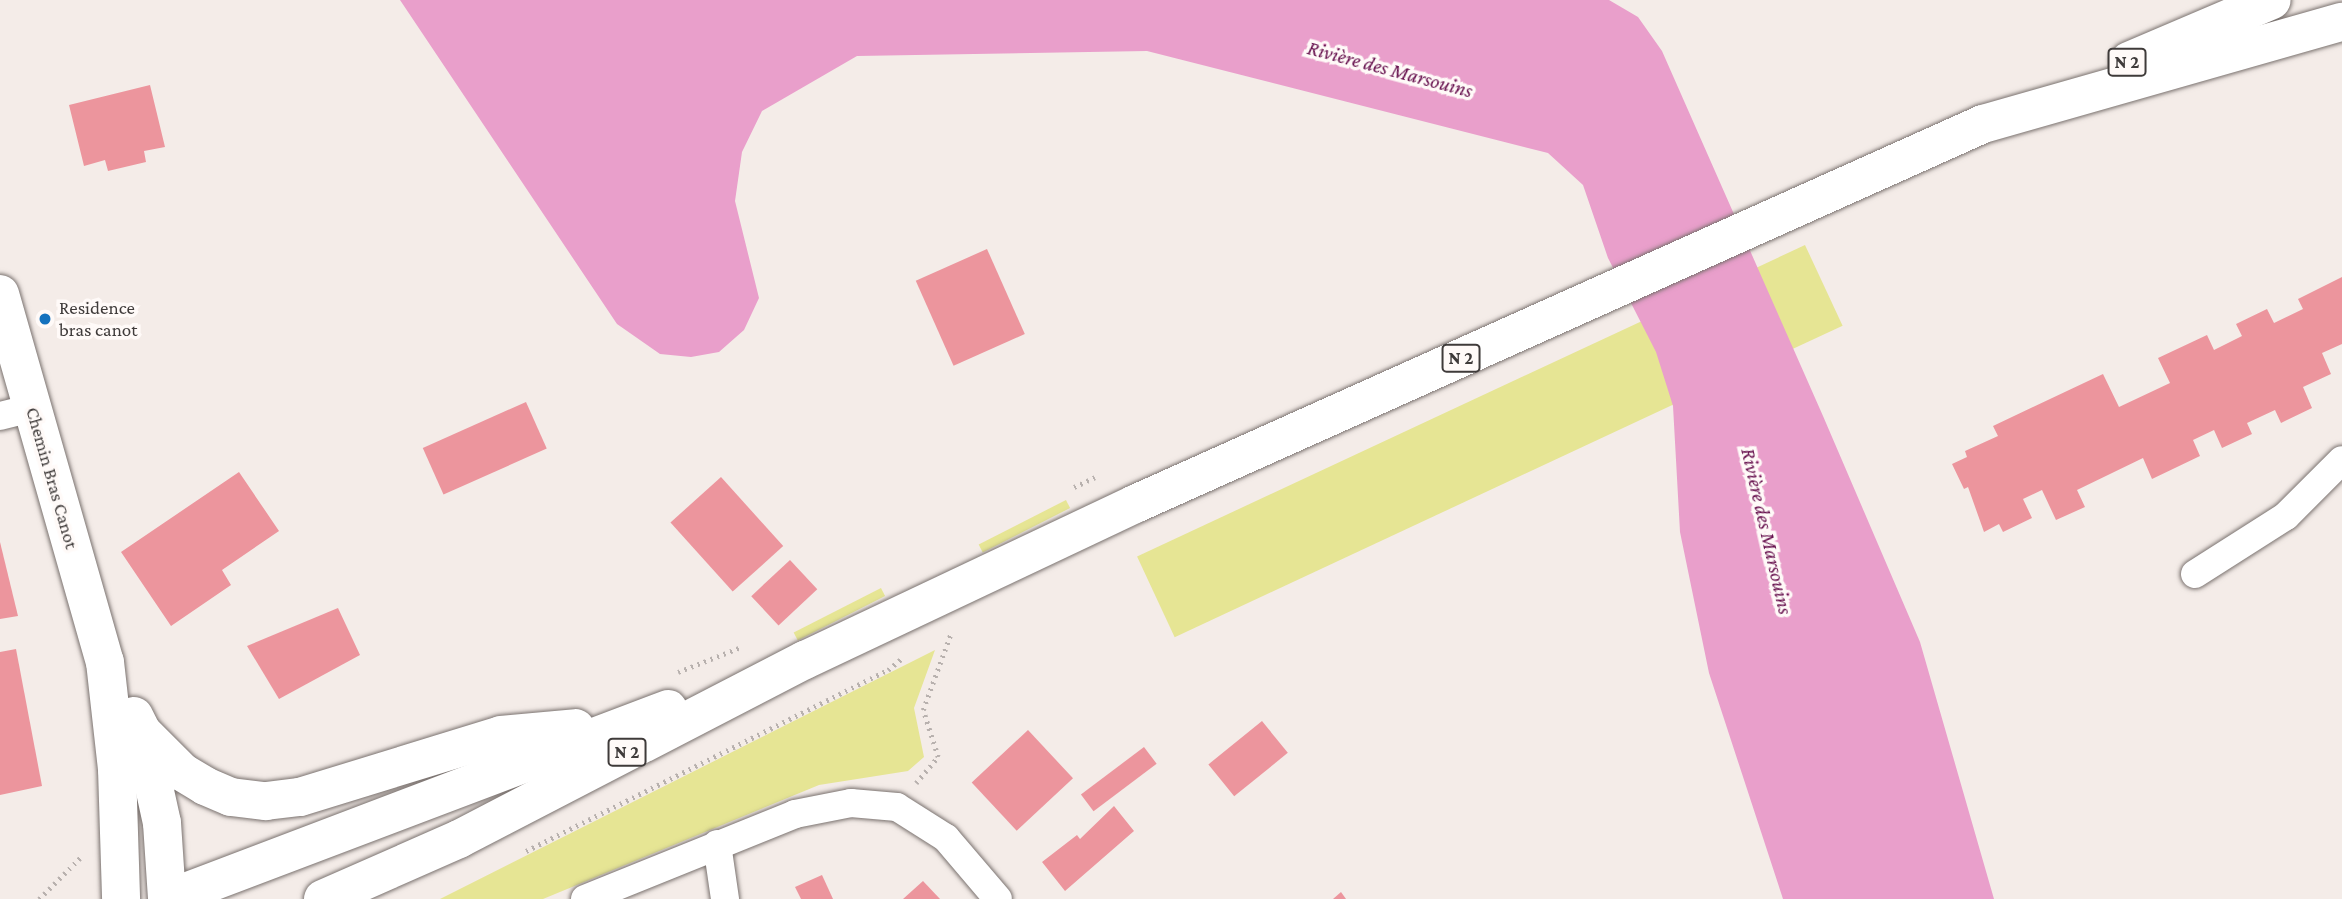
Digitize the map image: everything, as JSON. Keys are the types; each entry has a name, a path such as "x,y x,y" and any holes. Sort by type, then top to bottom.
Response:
{"main road":[{"name":"N 2","path":"323,899 459,839 795,666 1135,504 1983,124 2272,0"},
{"path":"1983,124 2342,22"},
{"name":"Chemin Bras Canot","path":"0,295 16,412 105,662 142,732 162,823 167,899"},
{"name":"Chemin Bras Canot","path":"105,662 117,769 121,899"},
{"name":"N 2","path":"167,899 627,723 795,666"},
{"path":"142,732 182,772 205,786 231,797 266,801 300,797 501,735 627,723"},
{"path":"371,899 459,839"}],"street":[{"path":"2194,574 2278,522 2342,460"},
{"path":"585,899 795,814 851,803 897,807 946,838 999,899"},
{"path":"718,844 725,899"}],"path":[{"path":"1063,492 1095,477"},
{"path":"912,817 917,778 938,757 923,710 952,632 941,637"},
{"path":"664,677 751,643"},
{"path":"519,854 888,670 910,652"},
{"path":"39,899 76,858 88,852"}],"shaded area":[{"path":"1805,245 1843,326 1175,637 1137,556"},
{"path":"1066,500 1070,508 983,553 979,544"},
{"path":"881,588 885,596 798,641 794,632"},
{"path":"935,650 914,708 924,757 908,771 819,785 543,899 440,899"}],"water":[{"name":"Rivière des Marsouins","path":"400,0 1609,0 1638,17 1662,51 1920,642 1994,899 1783,899 1709,673 1680,532 1673,406 1656,352 1608,258 1583,185 1548,153 1147,51 857,56 762,111 742,152 735,201 759,298 744,330 719,352 691,357 660,354 617,324"}],"building":[{"path":"150,85 165,147 144,151 146,162 108,171 105,160 84,166 69,105"},
{"path":"987,249 1025,334 954,366 916,281"},
{"path":"2342,277 2342,344 2322,353 2331,374 2303,387 2312,408 2281,423 2275,410 2247,423 2252,434 2222,448 2214,430 2193,440 2200,456 2152,479 2143,458 2077,490 2085,507 2056,520 2042,490 2023,499 2032,518 2003,532 1999,524 1984,532 1968,487 1964,489 1952,464 1967,457 1965,451 1998,436 1993,426 2103,374 2119,407 2170,383 2158,358 2207,335 2214,350 2242,336 2236,324 2267,309 2274,323 2303,309 2298,299"},
{"path":"526,402 547,449 444,495 423,448"},
{"path":"239,472 279,531 222,570 231,585 171,626 121,552"},
{"path":"721,477 783,546 733,592 670,523"},
{"path":"0,542 18,616 0,619"},
{"path":"790,560 817,589 779,625 751,596"},
{"path":"338,608 360,655 279,699 247,646"},
{"path":"16,649 42,786 0,795 0,652"},
{"path":"1262,721 1288,753 1234,796 1208,764"},
{"path":"1028,730 1073,778 1017,831 972,783"},
{"path":"1144,747 1157,764 1094,811 1081,795"},
{"path":"1114,806 1134,831 1065,891 1042,862 1077,835 1080,839"},
{"path":"822,875 833,899 801,899 795,887"},
{"path":"923,881 940,899 903,899"},
{"path":"1341,892 1346,899 1333,899"}],"place":[{"name":"Residence bras canot","path":"45,319"}]}
